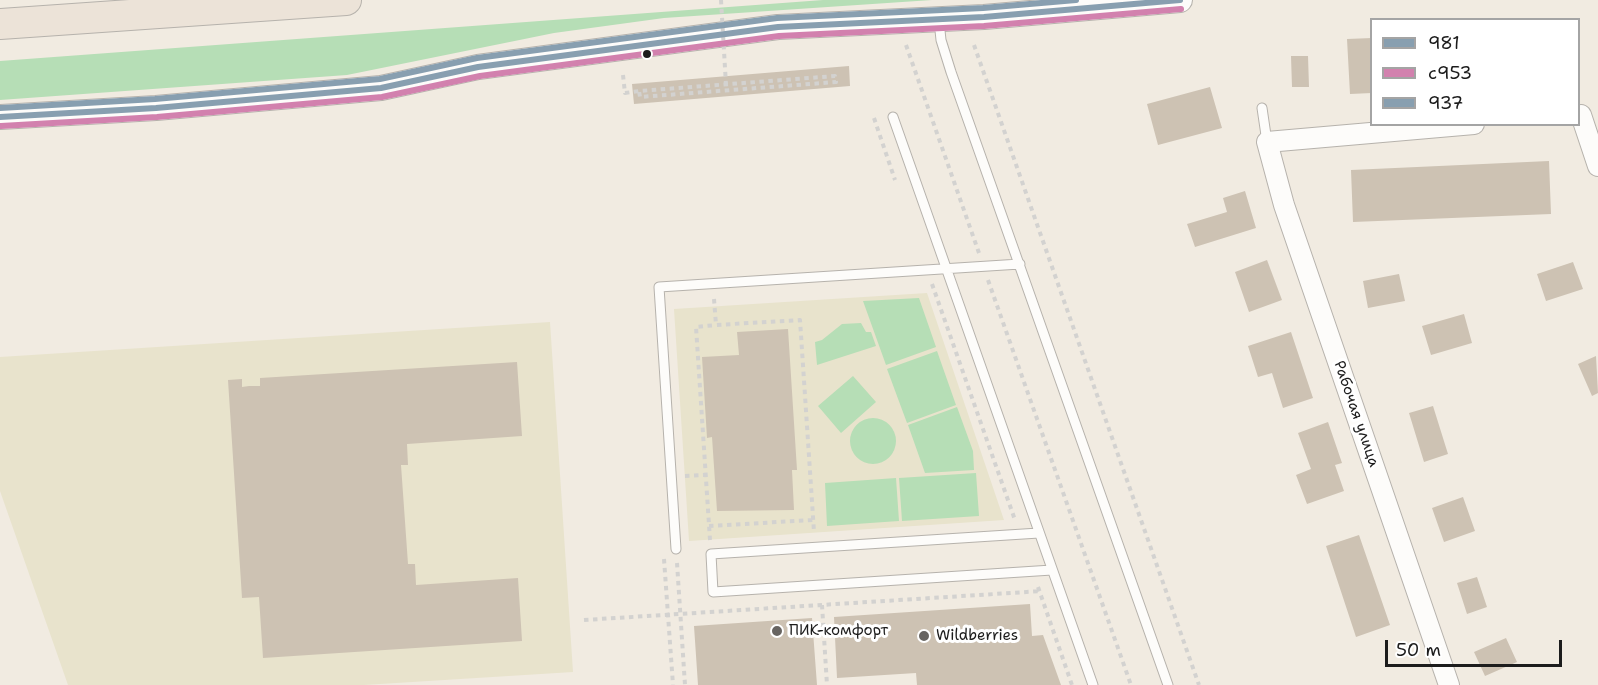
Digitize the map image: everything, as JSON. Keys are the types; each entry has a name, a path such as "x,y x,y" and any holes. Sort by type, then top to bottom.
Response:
{"main road":[{"path":"0,24 346,0"}],"street":[{"path":"0,117 156,108 381,88 489,66 778,27 939,19 1180,0"},
{"path":"1586,115 1598,166"},
{"path":"1267,142 1451,126"},
{"name":"Рабочая улица","path":"1267,142 1284,205 1449,685"}],"lane":[{"path":"939,19 941,40 951,72 1168,685"},
{"path":"1262,108 1267,142"},
{"path":"893,117 1093,685"},
{"path":"676,549 659,287 1020,264"},
{"path":"1039,533 711,554 713,592 1052,570"}],"path":[{"path":"721,0 726,85"},
{"path":"905,41 1131,685"},
{"path":"975,45 1199,685"},
{"path":"623,75 625,93 835,76 836,82 640,97 639,92"},
{"path":"874,118 896,182"},
{"path":"927,270 1020,534"},
{"path":"713,283 716,325"},
{"path":"710,547 696,327 800,320 815,547"},
{"path":"709,526 813,520"},
{"path":"676,549 685,685"},
{"path":"664,558 673,685"},
{"path":"1033,571 1072,685"},
{"path":"821,585 828,685"},
{"path":"584,620 1059,590"}],"shaded area":[{"path":"927,293 1004,520 689,541 674,309"},
{"path":"550,322 573,672 364,685 68,685 0,491 0,357"}],"green space":[{"path":"823,0 932,0 664,18 554,33 347,75 0,100 0,61"},
{"path":"919,298 936,347 886,365 863,301"},
{"path":"861,323 866,332 871,332 876,346 817,365 815,342 822,340 842,324"},
{"path":"937,351 956,405 907,423 887,369"},
{"path":"853,376 876,402 841,433 818,406"},
{"path":"957,407 973,451 974,470 925,473 908,425"},
{"path":"873,418 889,425 896,441 889,457 873,464 857,457 850,441 857,425"},
{"path":"976,473 979,516 902,521 899,478"},
{"path":"896,478 899,521 827,526 825,483"}],"building":[{"path":"1370,38 1370,93 1350,94 1347,39"},
{"path":"1291,56 1308,56 1309,87 1292,87"},
{"path":"849,66 850,86 634,104 632,84"},
{"path":"1210,87 1222,128 1158,145 1147,104"},
{"path":"1549,161 1551,214 1353,222 1351,170"},
{"path":"1245,191 1256,228 1195,247 1187,224 1227,212 1223,198"},
{"path":"1267,260 1282,300 1249,312 1235,272"},
{"path":"1573,262 1583,289 1546,301 1537,274"},
{"path":"1399,274 1405,301 1368,308 1363,281"},
{"path":"1464,314 1472,343 1431,355 1422,326"},
{"path":"788,329 797,470 792,470 794,510 717,511 712,437 707,438 702,357 739,355 737,332"},
{"path":"1291,332 1313,398 1283,408 1272,373 1258,377 1248,346"},
{"path":"1596,356 1598,393 1592,396 1578,364"},
{"path":"517,362 522,436 407,444 408,465 401,465 408,564 415,564 416,585 518,578 522,641 263,658 259,597 242,598 228,380 242,379 242,387 260,386 260,378"},
{"path":"1433,406 1448,454 1424,462 1409,413"},
{"path":"1328,422 1342,463 1335,465 1344,491 1307,504 1296,475 1311,469 1298,433"},
{"path":"1463,497 1475,531 1444,542 1432,508"},
{"path":"1359,535 1390,625 1356,637 1326,546"},
{"path":"1477,577 1487,607 1467,614 1457,583"},
{"path":"1030,604 1032,636 1043,635 1061,685 917,685 916,673 837,678 834,617"},
{"path":"812,618 817,685 698,685 694,626"},
{"path":"1506,638 1517,662 1485,676 1474,652"}],"transit line":[{"name":"937","path":"0,108 155,99 380,79 477,58 777,18 983,8 1076,0"},
{"name":"981","path":"0,117 156,108 381,88 478,67 778,27 984,17 1180,0"},
{"name":"с953","path":"1,126 157,117 382,97 480,76 779,36 984,26 1181,9"}],"place":[{"name":"ПИК-комфорт","path":"777,631"},
{"name":"Wildberries","path":"924,636"}]}
